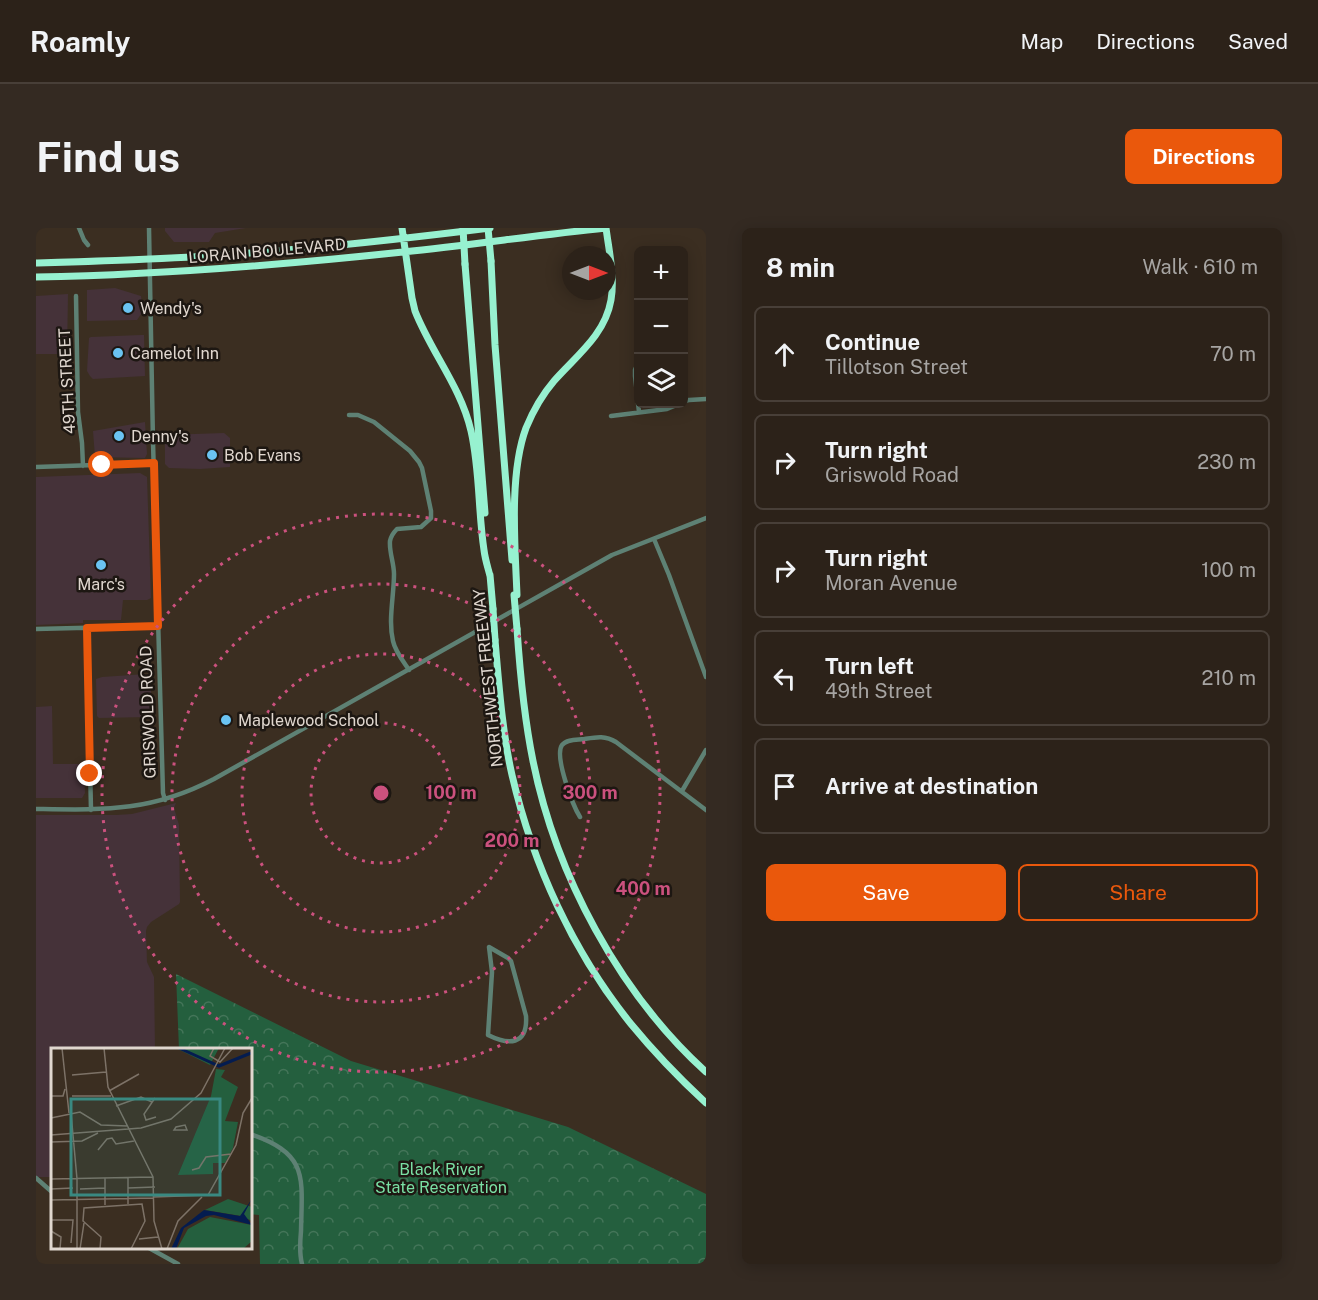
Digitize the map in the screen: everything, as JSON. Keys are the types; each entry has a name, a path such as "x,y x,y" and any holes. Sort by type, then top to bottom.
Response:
{"highway":[{"path":"402,228 415,311 455,387 471,432 484,550 490,576"},
{"name":"NORTHWEST FREEWAY","path":"463,228 502,715 520,807 552,894 580,950 629,1022 678,1077 706,1103"},
{"name":"LORAIN BOULEVARD","path":"36,263 150,260 308,249 489,228"},
{"path":"489,228 495,345 516,595"},
{"name":"LORAIN BOULEVARD","path":"36,277 150,274 275,265 606,228"},
{"path":"516,595 515,499 522,441 543,395 591,342 606,318 612,287 606,228"},
{"name":"NORTHWEST FREEWAY","path":"516,595 528,736 539,787 558,850 606,948 636,993 666,1030 706,1072"}],"street":[{"path":"79,228 88,245"},
{"name":"GRISWOLD ROAD","path":"149,228 158,626 165,800"},
{"name":"49TH STREET","path":"76,296 78,412 83,466"},
{"path":"688,400 706,399"},
{"path":"639,408 639,412"},
{"path":"611,416 667,408"},
{"path":"349,415 358,415 374,422 410,451 419,462 425,480 432,511 431,518 421,527 397,529 390,539 394,572 392,638 409,670"},
{"path":"36,466 154,463"},
{"path":"36,809 91,810 133,807 183,794 612,555 706,518"},
{"path":"654,539 706,677"},
{"path":"36,629 158,626"},
{"path":"87,628 91,810"},
{"path":"580,817 571,798 560,756 562,745 570,740 597,737 609,738 706,810"},
{"path":"682,791 706,750"},
{"path":"489,947 508,958 513,966 526,1024 522,1035 513,1041 503,1041 488,1035 492,960 489,947"},
{"path":"252,1135 281,1147 289,1154 298,1169 302,1184 300,1251 302,1264"},
{"path":"36,1178 51,1191"},
{"path":"151,1249 178,1264"}],"shaded area":[{"path":"165,228 246,228 215,233 209,242 174,242"},
{"path":"115,288 141,296 143,311 137,320 87,321 87,290"},
{"path":"68,294 67,354 36,354 36,296"},
{"path":"144,335 145,376 93,379 90,376 87,371 89,338"},
{"path":"145,422 147,454 145,458 95,457 93,431"},
{"path":"224,433 230,438 230,467 169,468 165,464 165,435"},
{"path":"140,473 147,477 151,598 123,600 121,620 83,620 83,623 36,625 36,477"},
{"path":"146,674 151,679 151,713 148,717 99,718 97,716 96,679"},
{"path":"52,706 53,764 81,764 84,766 85,793 82,798 36,798 36,707"},
{"path":"176,803 174,808 179,825 180,902 151,922 146,931 147,962 154,977 155,1048 51,1048 51,1177 38,1177 36,1175 36,815 132,814"}],"green space":[{"name":"Black River State Reservation","path":"176,974 351,1061 568,1127 706,1194 706,1264 260,1264 259,1215 252,1214 252,1048 179,1048"}],"place":[{"name":"Wendy's","path":"128,308"},
{"name":"Camelot Inn","path":"118,353"},
{"name":"Denny's","path":"119,436"},
{"name":"Bob Evans","path":"212,455"},
{"name":"Marc's","path":"101,565"},
{"name":"Maplewood School","path":"226,720"}],"route":[{"path":"90,774 87,628 158,626 154,463 102,465"}]}
